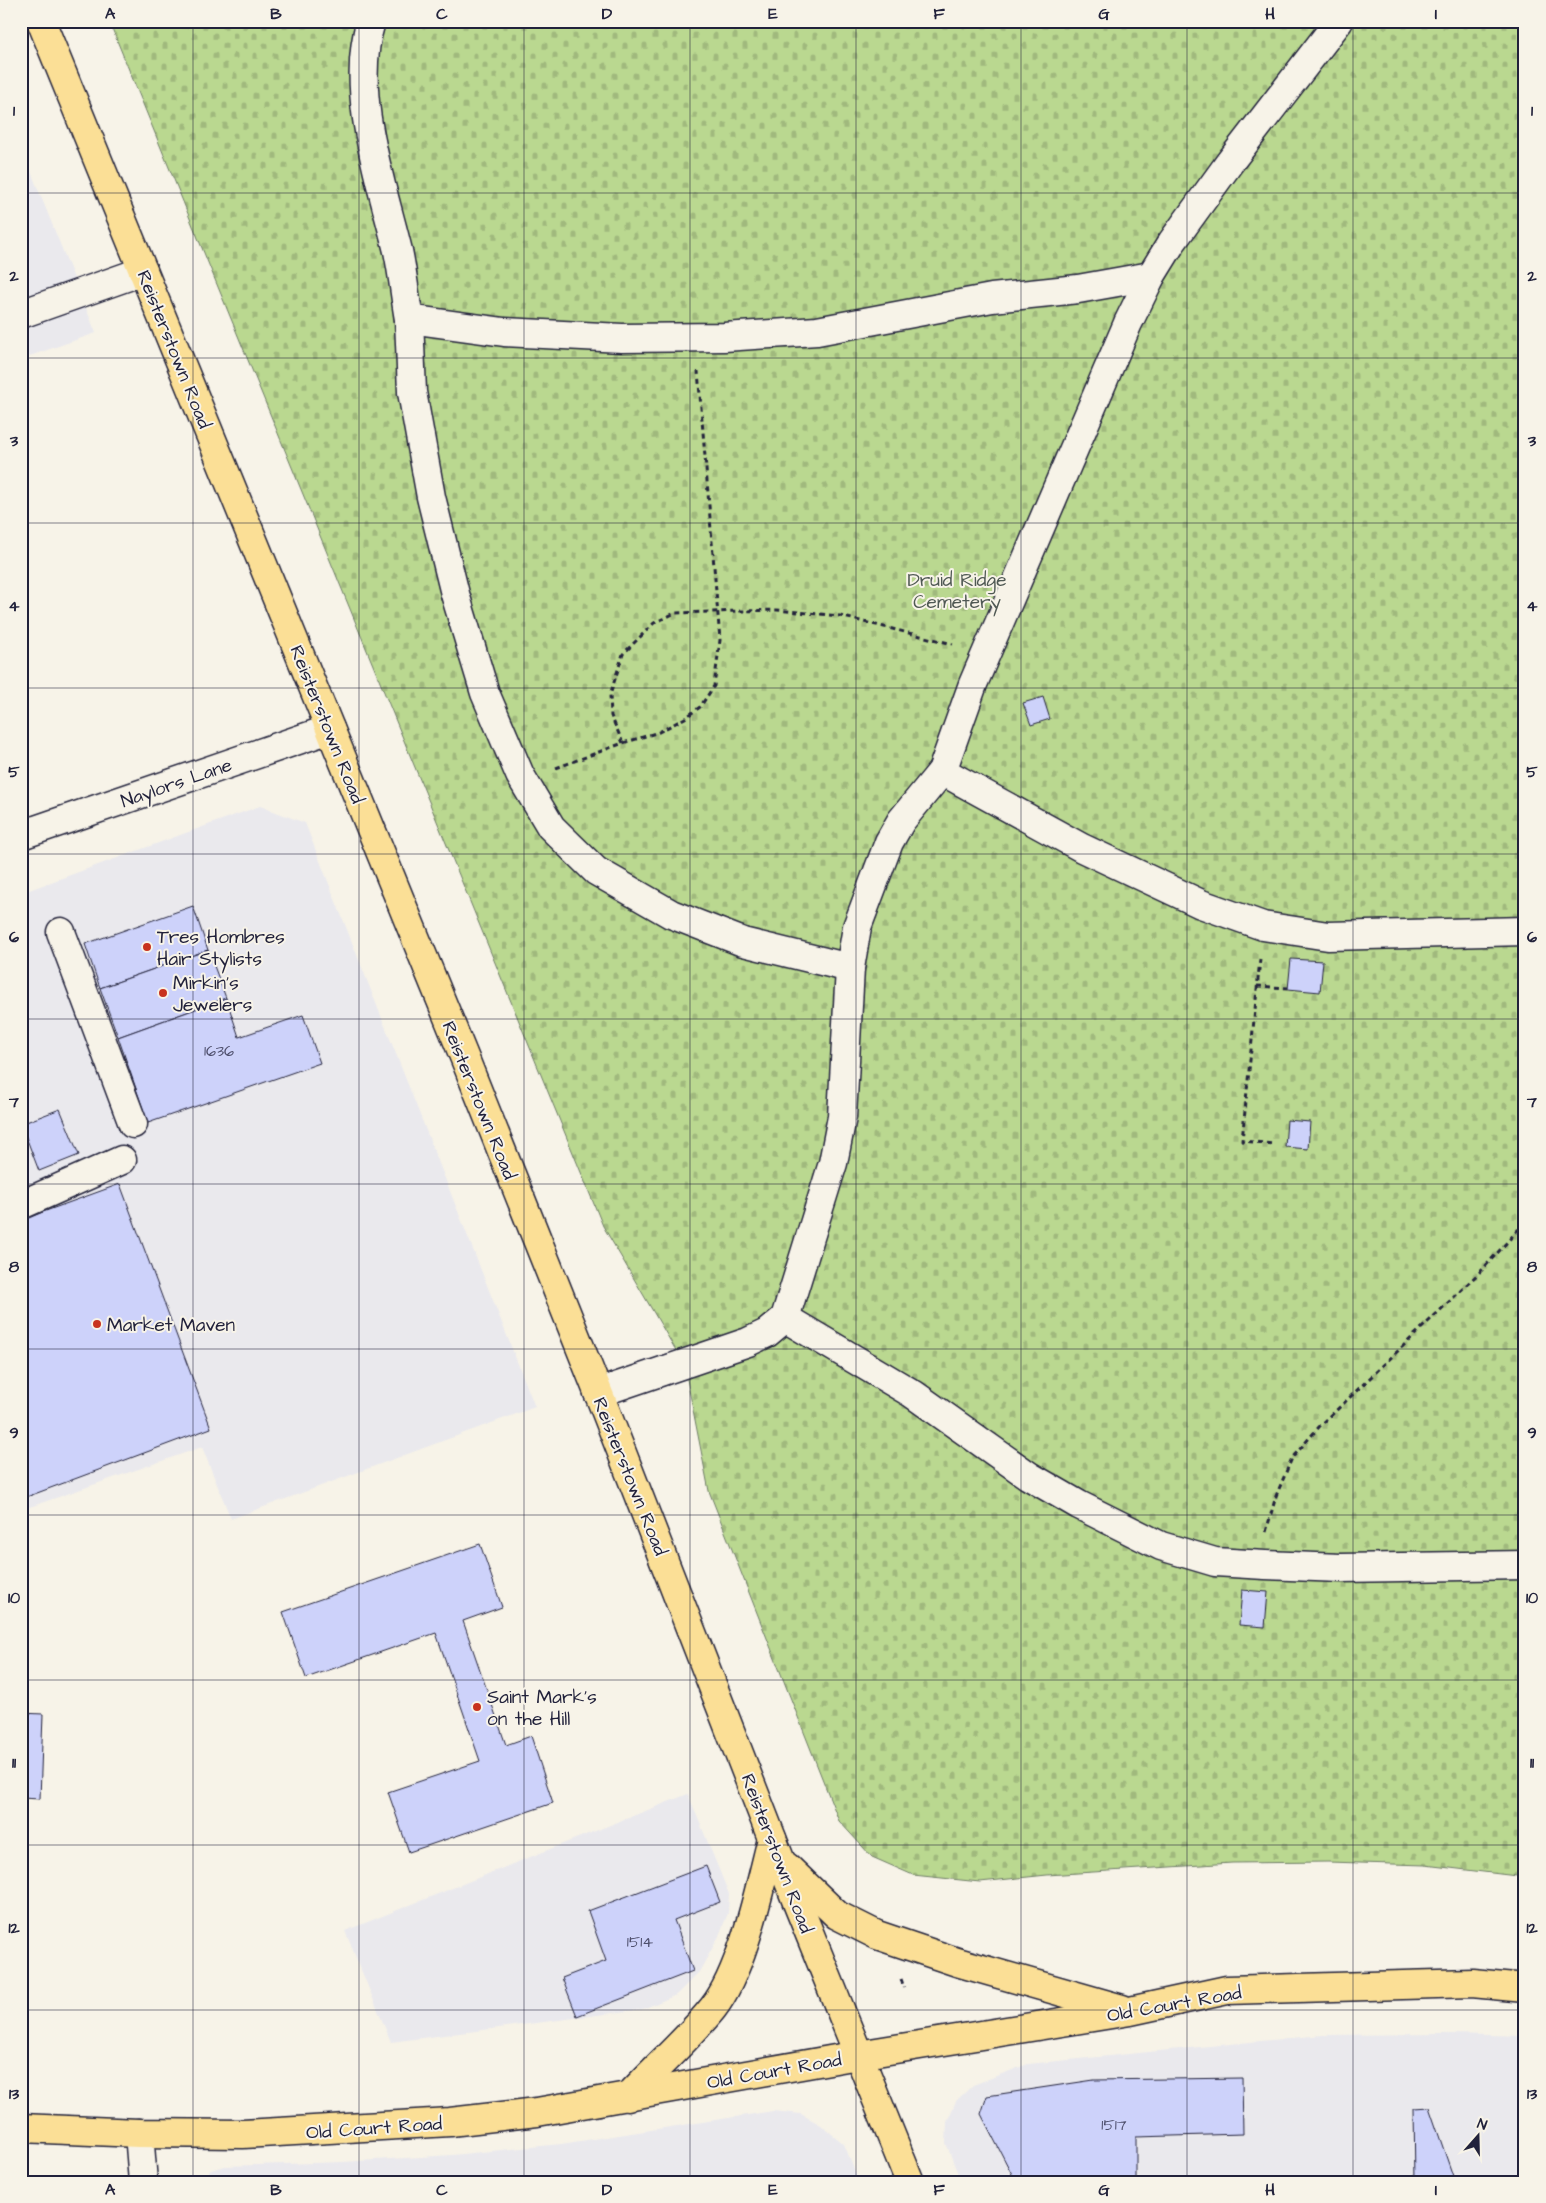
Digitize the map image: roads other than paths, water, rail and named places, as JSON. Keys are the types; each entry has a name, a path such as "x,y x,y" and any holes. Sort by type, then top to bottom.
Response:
{"main road":[{"name":"Reisterstown Road","path":"41,21 598,1393 776,1849 910,2182"},
{"path":"628,2097 714,2007 727,1984 776,1849 837,1915 877,1935 956,1962 1130,2011"},
{"name":"Old Court Road","path":"21,2128 139,2133 243,2134 450,2122 537,2112 628,2097 858,2055 1130,2011 1227,1990 1472,1983 1525,1988"}],"street":[{"path":"371,21 362,83 370,130 398,255 409,319 412,392 431,497 455,594 485,693 523,780 551,827 596,871 671,914 743,942 850,968"},
{"path":"598,1393 748,1342 767,1333 784,1318 833,1163 842,1117 850,968 857,926 889,842 901,821 942,771 986,653 1128,323 1151,276 1172,242 1230,162 1339,21"},
{"path":"21,314 143,271"},
{"path":"409,319 504,332 622,338 694,337 817,330 992,298 1078,289 1151,276"},
{"name":"Naylors Lane","path":"21,835 330,729"},
{"path":"942,771 1082,848 1201,904 1263,926 1328,936 1525,931"},
{"path":"61,932 133,1124"},
{"path":"21,1205 122,1160"},
{"path":"784,1318 914,1394 1029,1476 1079,1505 1160,1546 1215,1562 1265,1565 1340,1568 1525,1565"},
{"path":"139,2133 143,2182"}],"place":[{"name":"Tres Hombres Hair Stylists","path":"147,947"},
{"name":"Mirkin's Jewelers","path":"163,993"},
{"name":"Market Maven","path":"97,1324"},
{"name":"Saint Mark's on the Hill","path":"477,1707"}],"park label":[{"name":"Druid Ridge Cemetery","path":"957,590"}]}
